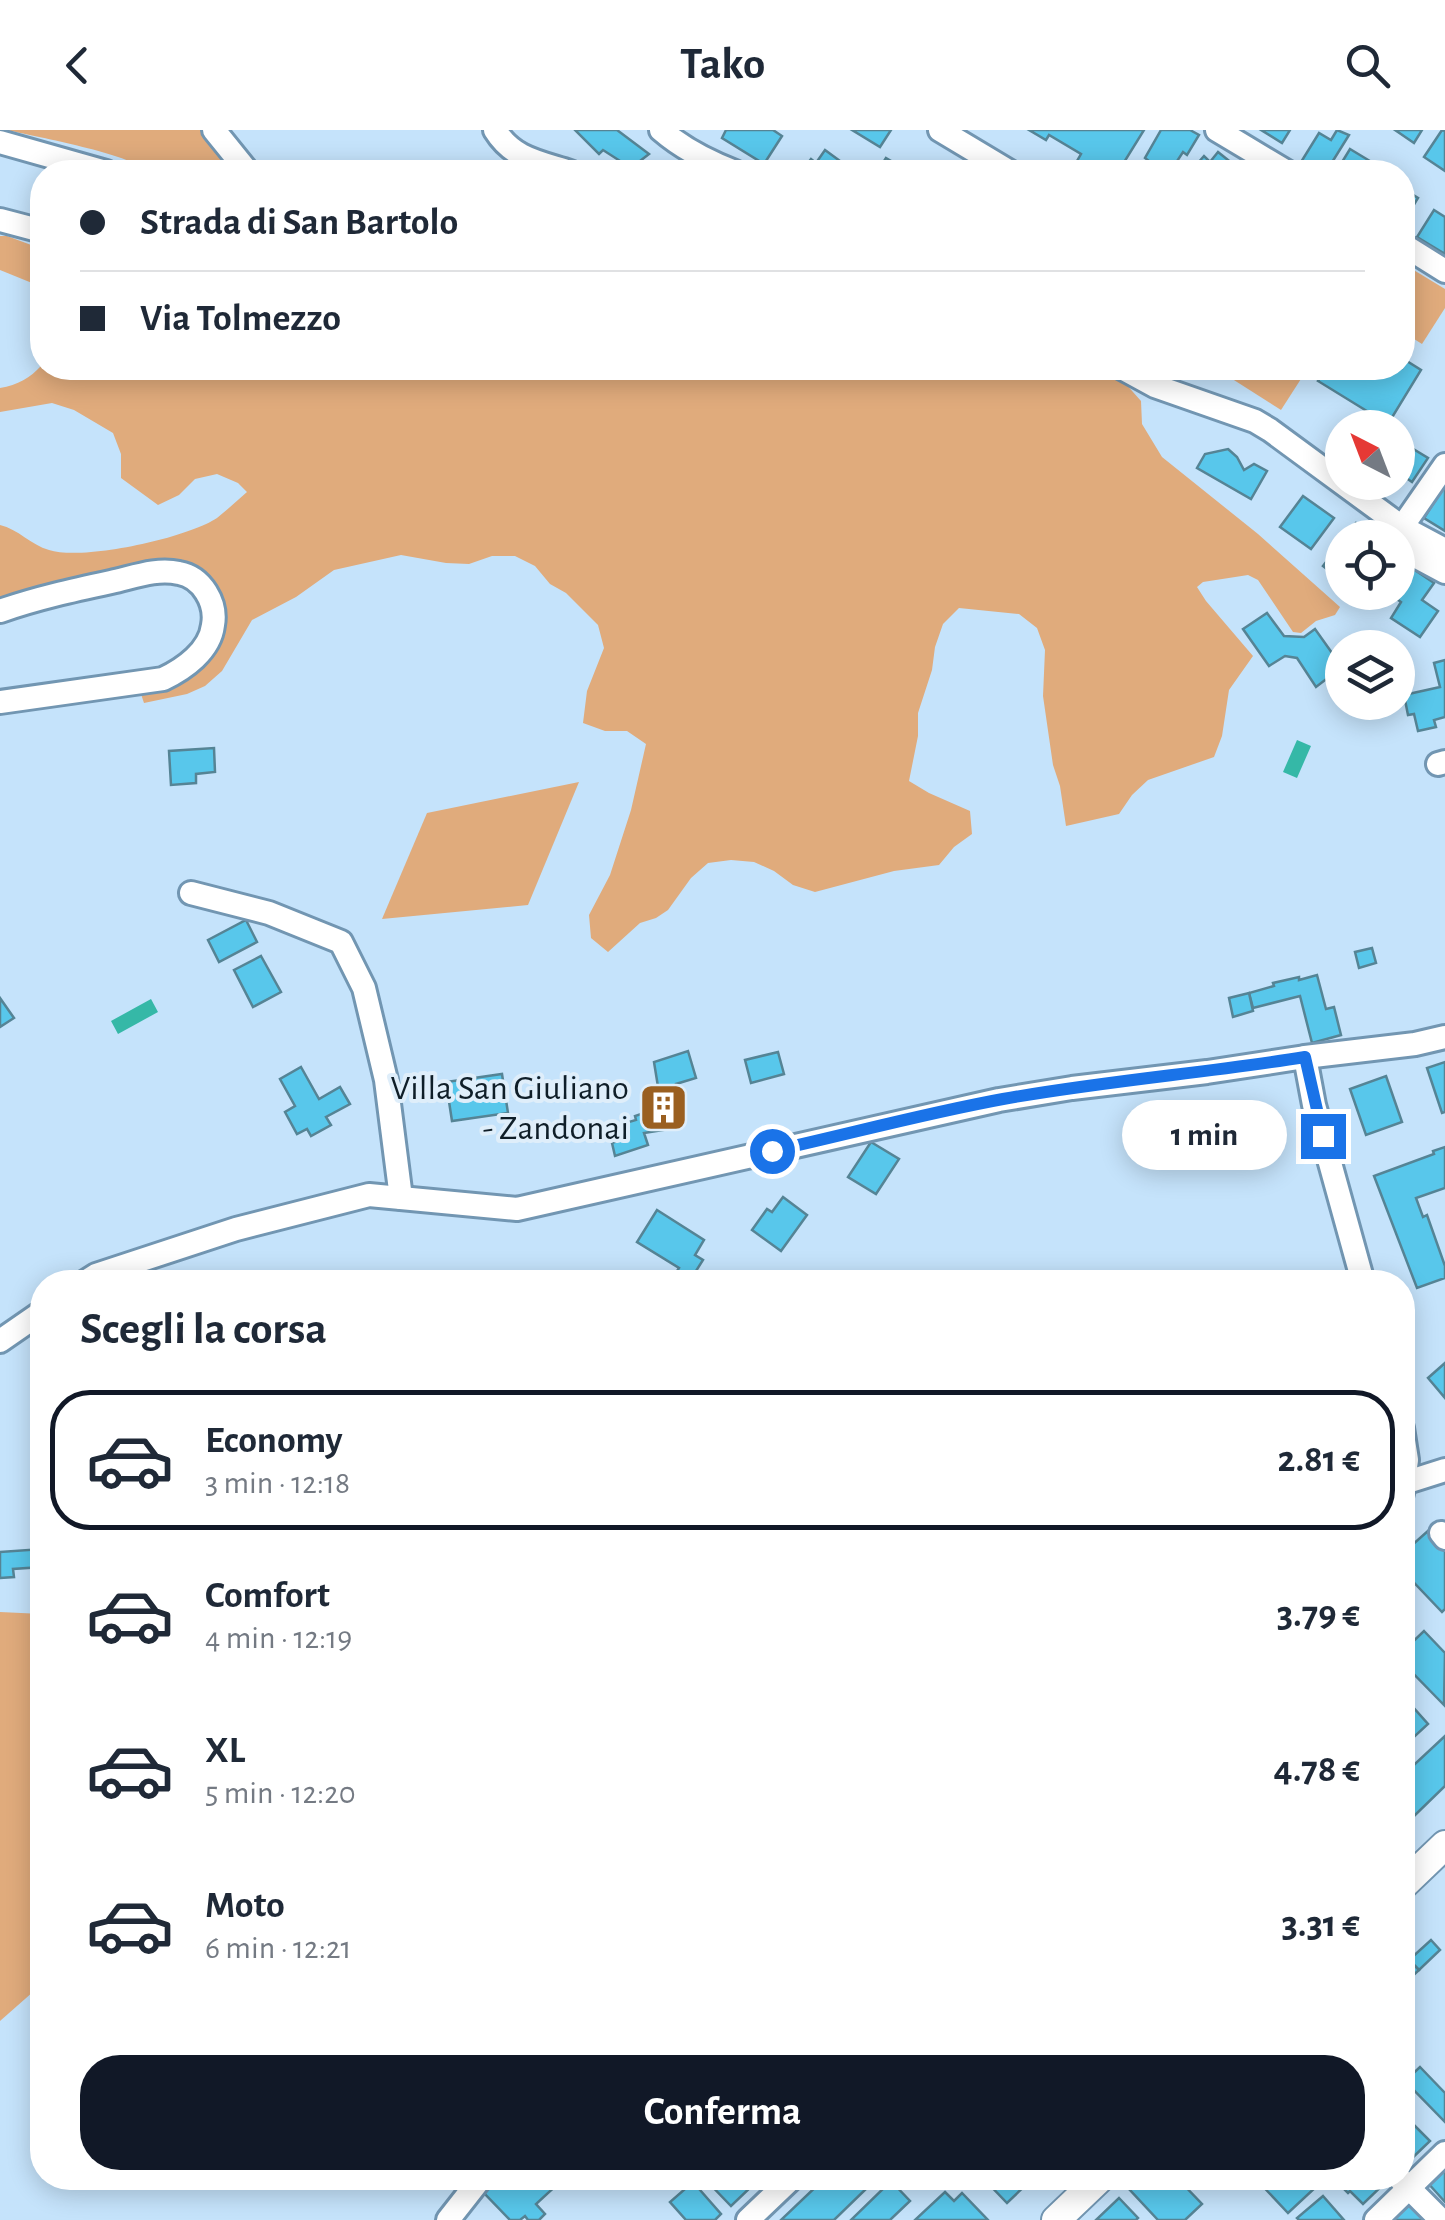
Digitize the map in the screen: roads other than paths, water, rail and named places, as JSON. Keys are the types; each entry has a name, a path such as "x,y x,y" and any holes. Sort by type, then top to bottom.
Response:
{"main road":[{"path":"1415,1874 1445,1845"},
{"path":"1056,2220 1087,2190"}],"street":[{"path":"214,130 238,160"},
{"path":"495,130 508,149 532,160"},
{"path":"661,130 707,160"},
{"path":"940,130 990,160"},
{"path":"1228,133 1268,160"},
{"path":"0,142 64,160"},
{"path":"0,220 30,229"},
{"path":"1415,252 1445,270"},
{"path":"1144,380 1270,430 1380,520"},
{"path":"1413,520 1445,465"},
{"path":"1415,542 1445,550"},
{"path":"1415,548 1445,572"},
{"path":"0,610 159,571 184,573 202,585 212,603 214,626 204,647 184,669 163,679 0,702"},
{"path":"191,893 269,912 341,942 364,988 382,1061 402,1198"},
{"path":"111,1270 236,1229 369,1195 517,1209 999,1100 1445,1037"},
{"path":"1305,1057 1314,1105 1360,1270"},
{"path":"0,1341 30,1320"},
{"path":"1415,1483 1445,1470"},
{"path":"1415,2174 1445,2153"},
{"path":"448,2220 472,2190"},
{"path":"748,2220 779,2190"},
{"path":"1376,2220 1398,2190"},
{"path":"1410,2190 1441,2220"}],"place":[{"name":"Villa San Giuliano - Zandonai","path":"664,1107"}]}
